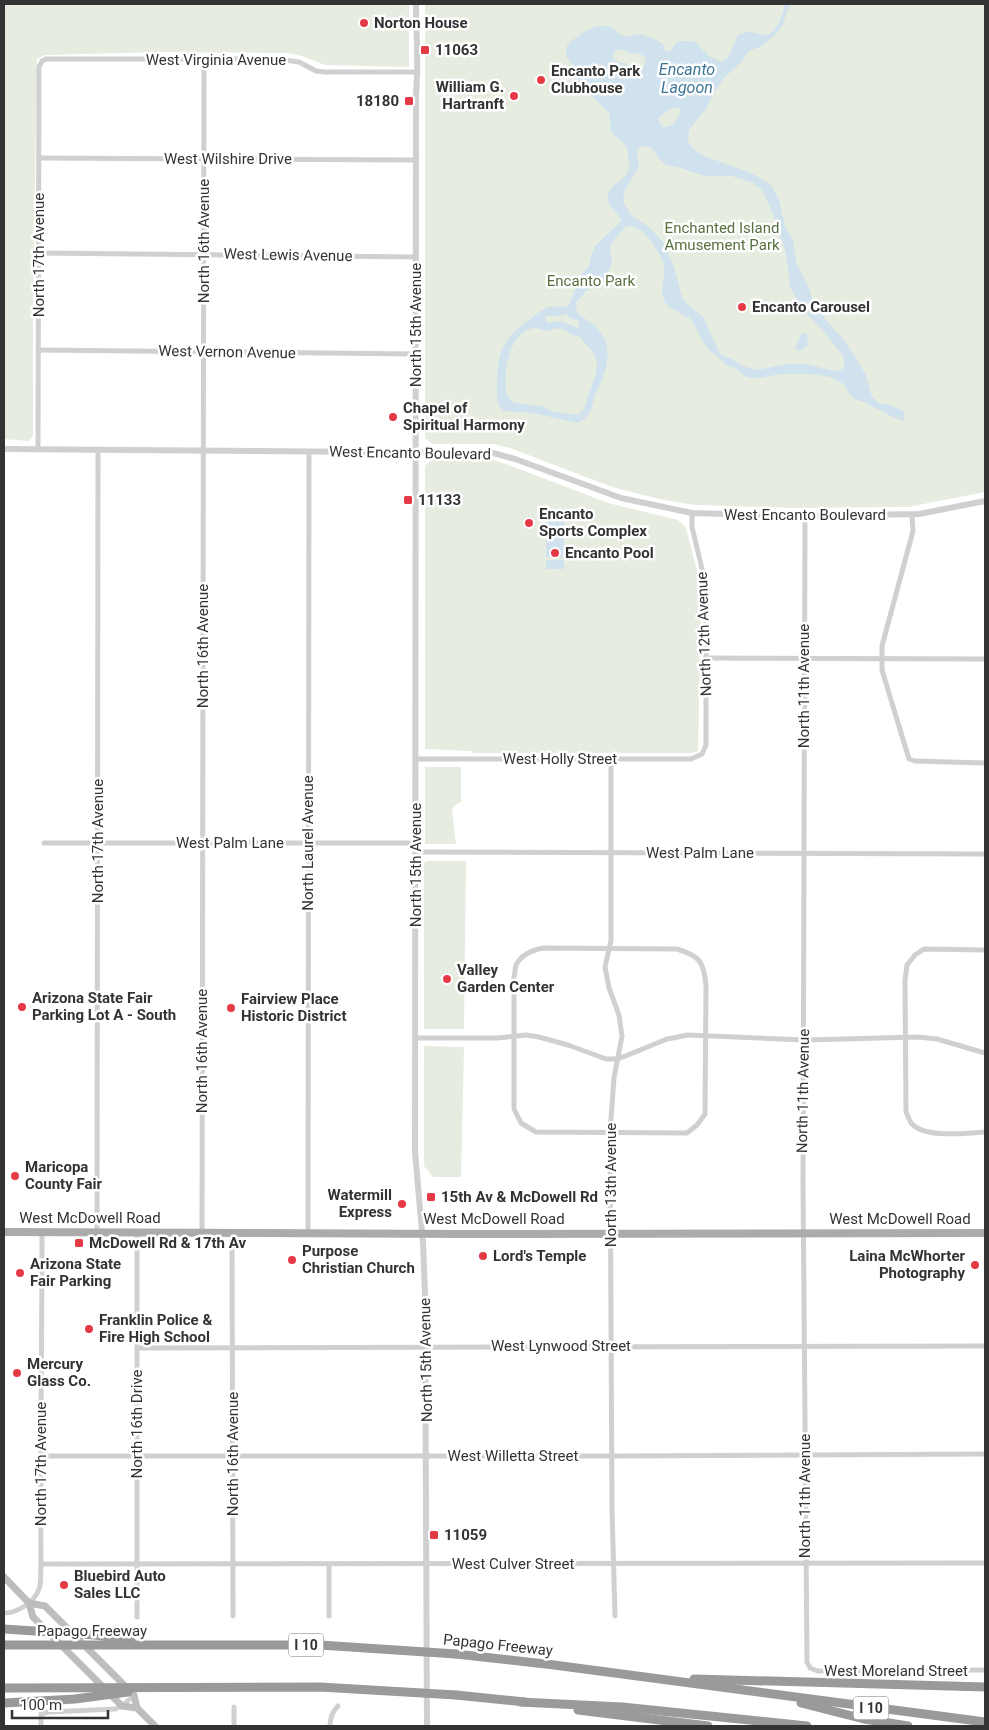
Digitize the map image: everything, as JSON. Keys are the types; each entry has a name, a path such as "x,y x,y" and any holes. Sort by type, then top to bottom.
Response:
{"highway":[{"path":"4,1629 95,1634 156,1644"},
{"name":"Papago Freeway","path":"4,1645 320,1645 456,1654 649,1677 985,1722"},
{"path":"649,1677 985,1686"},
{"path":"4,1688 320,1686 456,1695 708,1726"},
{"path":"4,1703 75,1699 168,1687"},
{"path":"757,1692 864,1719 908,1726"},
{"path":"520,1702 622,1707 807,1726"},
{"path":"673,1722 684,1726"}],"main road":[{"name":"West McDowell Road","path":"4,1232 422,1234 610,1232 985,1233"},
{"path":"4,1577 30,1602 45,1606 134,1695 137,1708 155,1726"},
{"path":"30,1602 34,1616 122,1706 137,1708"}],"street":[{"name":"North 15th Avenue","path":"416,4 418,72 416,94 415,1152 422,1234 426,1347 427,1726"},
{"name":"West Virginia Avenue","path":"42,61 46,59 290,60 300,62 316,71 325,72 418,72"},
{"name":"North 16th Avenue","path":"202,1232 204,60"},
{"name":"North 17th Avenue","path":"38,450 39,67 42,61"},
{"name":"West Wilshire Drive","path":"39,158 417,160"},
{"name":"West Lewis Avenue","path":"39,253 416,257"},
{"name":"West Vernon Avenue","path":"39,350 416,354"},
{"name":"West Encanto Boulevard","path":"4,449 493,452 621,498 692,514 912,515 985,501"},
{"name":"North 17th Avenue","path":"97,1232 98,450"},
{"name":"North Laurel Avenue","path":"308,1233 309,452"},
{"name":"North 12th Avenue","path":"692,514 692,527 704,577 706,745 702,754"},
{"path":"912,515 913,531 882,646 882,670 909,759 915,761 985,763"},
{"name":"North 11th Avenue","path":"805,516 804,1455 806,1656 808,1665"},
{"path":"706,658 985,659"},
{"name":"West Holly Street","path":"416,759 691,759 702,754"},
{"name":"North 13th Avenue","path":"611,758 611,940 606,967 609,988 619,1015 622,1036 610,1132 615,1616"},
{"name":"West Palm Lane","path":"44,843 416,843"},
{"name":"West Palm Lane","path":"416,852 985,854"},
{"path":"543,948 608,949 677,949 690,953 700,959 705,971 706,986 705,1114 697,1125 686,1133 536,1132 521,1123 514,1109 514,977 516,965 534,950 543,948"},
{"path":"985,950 924,950 915,955 907,965 904,980 906,1112 910,1122 918,1128 942,1134 985,1132"},
{"path":"416,1038 539,1036 606,1059 618,1059 667,1039 688,1036 804,1040 937,1039 985,1053"},
{"name":"North 17th Avenue","path":"30,1602 39,1589 41,1564 42,1232"},
{"name":"North 16th Drive","path":"137,1232 137,1616"},
{"name":"North 16th Avenue","path":"232,1232 233,1616"},
{"name":"West Lynwood Street","path":"137,1348 985,1346"},
{"name":"West Willetta Street","path":"41,1456 985,1454"},
{"name":"West Culver Street","path":"41,1564 985,1563"},
{"path":"329,1564 329,1616"},
{"path":"4,1614 11,1613 30,1602"},
{"name":"West Moreland Street","path":"808,1665 810,1668 818,1671 985,1670"},
{"path":"41,1726 42,1714 48,1712 115,1710 134,1695"},
{"path":"330,1726 333,1711 338,1706"},
{"path":"234,1707 234,1726"}],"green space":[{"path":"4,4 409,4 409,67 325,65 302,56 287,53 162,52 45,55 37,59 33,436 29,441 4,439"},
{"path":"425,4 985,4 985,492 908,507 795,508 695,505 659,499 612,487 510,448 493,444 432,444 425,438"},
{"path":"489,459 506,464 608,503 678,520 686,528 699,578 701,605 698,751 691,753 473,753 472,751 425,749 425,466 431,460"},
{"path":"425,767 461,767 461,802 455,805 452,811 456,844 425,844"},
{"path":"427,861 466,861 464,1029 424,1029 424,863"},
{"path":"424,1046 464,1047 461,1177 433,1177 424,1166"}],"water":[{"name":"Encanto Lagoon","path":"785,4 790,4 782,26 762,46 749,51 740,63 724,78 706,109 689,130 688,141 693,149 704,156 751,173 771,185 779,200 785,226 793,241 797,264 809,288 812,299 857,360 866,375 872,397 880,404 888,404 903,411 905,421 854,399 844,384 830,377 812,374 779,374 751,378 744,376 735,368 725,365 722,360 708,349 689,317 685,317 669,307 662,293 664,266 662,261 655,247 644,233 632,226 626,227 611,244 612,261 607,276 586,291 576,303 577,313 594,325 602,335 606,343 607,352 607,361 602,380 594,397 593,405 587,415 577,423 533,413 503,411 498,401 497,370 501,351 505,344 516,330 542,310 549,307 569,305 581,275 589,266 595,246 621,221 610,205 608,198 612,187 628,172 629,165 626,146 611,132 609,113 590,94 576,94 571,89 576,68 567,57 568,44 588,30 606,26 626,37 640,34 652,38 662,43 666,51 671,51 676,43 680,41 694,41 709,56 722,62 728,57 738,35 749,32 766,36 774,30","holes":["623,49 629,53 641,54 646,59 643,68 619,63 614,58 615,51","680,108 679,116 673,124 662,127 658,118 670,109","647,146 654,150 660,160 666,165 705,176 732,176 753,183 762,190 772,211 786,253 790,287 802,309 826,334 843,356 845,365 843,369 834,371 806,364 785,364 757,370 742,366 731,358 720,354 703,317 683,300 674,267 663,242 649,227 632,216 623,202 624,192 639,166 637,151 640,147","567,314 570,318 579,321 578,328 561,321 548,323 545,320 546,316","536,328 546,331 558,328 580,337 595,355 596,373 584,409 578,415 552,411 542,406 514,403 507,396 505,377 509,355 519,337 527,331"]},
{"path":"804,333 808,335 808,345 798,351 795,348 801,335"},
{"path":"546,509 564,509 564,558 546,557"},
{"path":"546,560 564,560 564,569 546,569"}],"place":[{"name":"Norton House","path":"364,23"},
{"name":"11063","path":"425,50"},
{"name":"Encanto Park Clubhouse","path":"541,80"},
{"name":"William G. Hartranft","path":"514,96"},
{"name":"18180","path":"409,101"},
{"name":"Encanto Carousel","path":"742,307"},
{"name":"Chapel of Spiritual Harmony","path":"393,417"},
{"name":"11133","path":"408,500"},
{"name":"Encanto Sports Complex","path":"529,523"},
{"name":"Encanto Pool","path":"555,553"},
{"name":"Valley Garden Center","path":"447,979"},
{"name":"Arizona State Fair Parking Lot A - South","path":"22,1007"},
{"name":"Fairview Place Historic District","path":"231,1008"},
{"name":"Maricopa County Fair","path":"15,1176"},
{"name":"15th Av & McDowell Rd","path":"431,1197"},
{"name":"Watermill Express","path":"402,1204"},
{"name":"McDowell Rd & 17th Av","path":"79,1243"},
{"name":"Lord's Temple","path":"483,1256"},
{"name":"Purpose Christian Church","path":"292,1260"},
{"name":"Laina McWhorter Photography","path":"975,1265"},
{"name":"Arizona State Fair Parking","path":"20,1273"},
{"name":"Franklin Police & Fire High School","path":"89,1329"},
{"name":"Mercury Glass Co.","path":"17,1373"},
{"name":"11059","path":"434,1535"},
{"name":"Bluebird Auto Sales LLC","path":"64,1585"}],"park label":[{"name":"Enchanted Island Amusement Park","path":"722,236"},
{"name":"Encanto Park","path":"591,281"}]}
